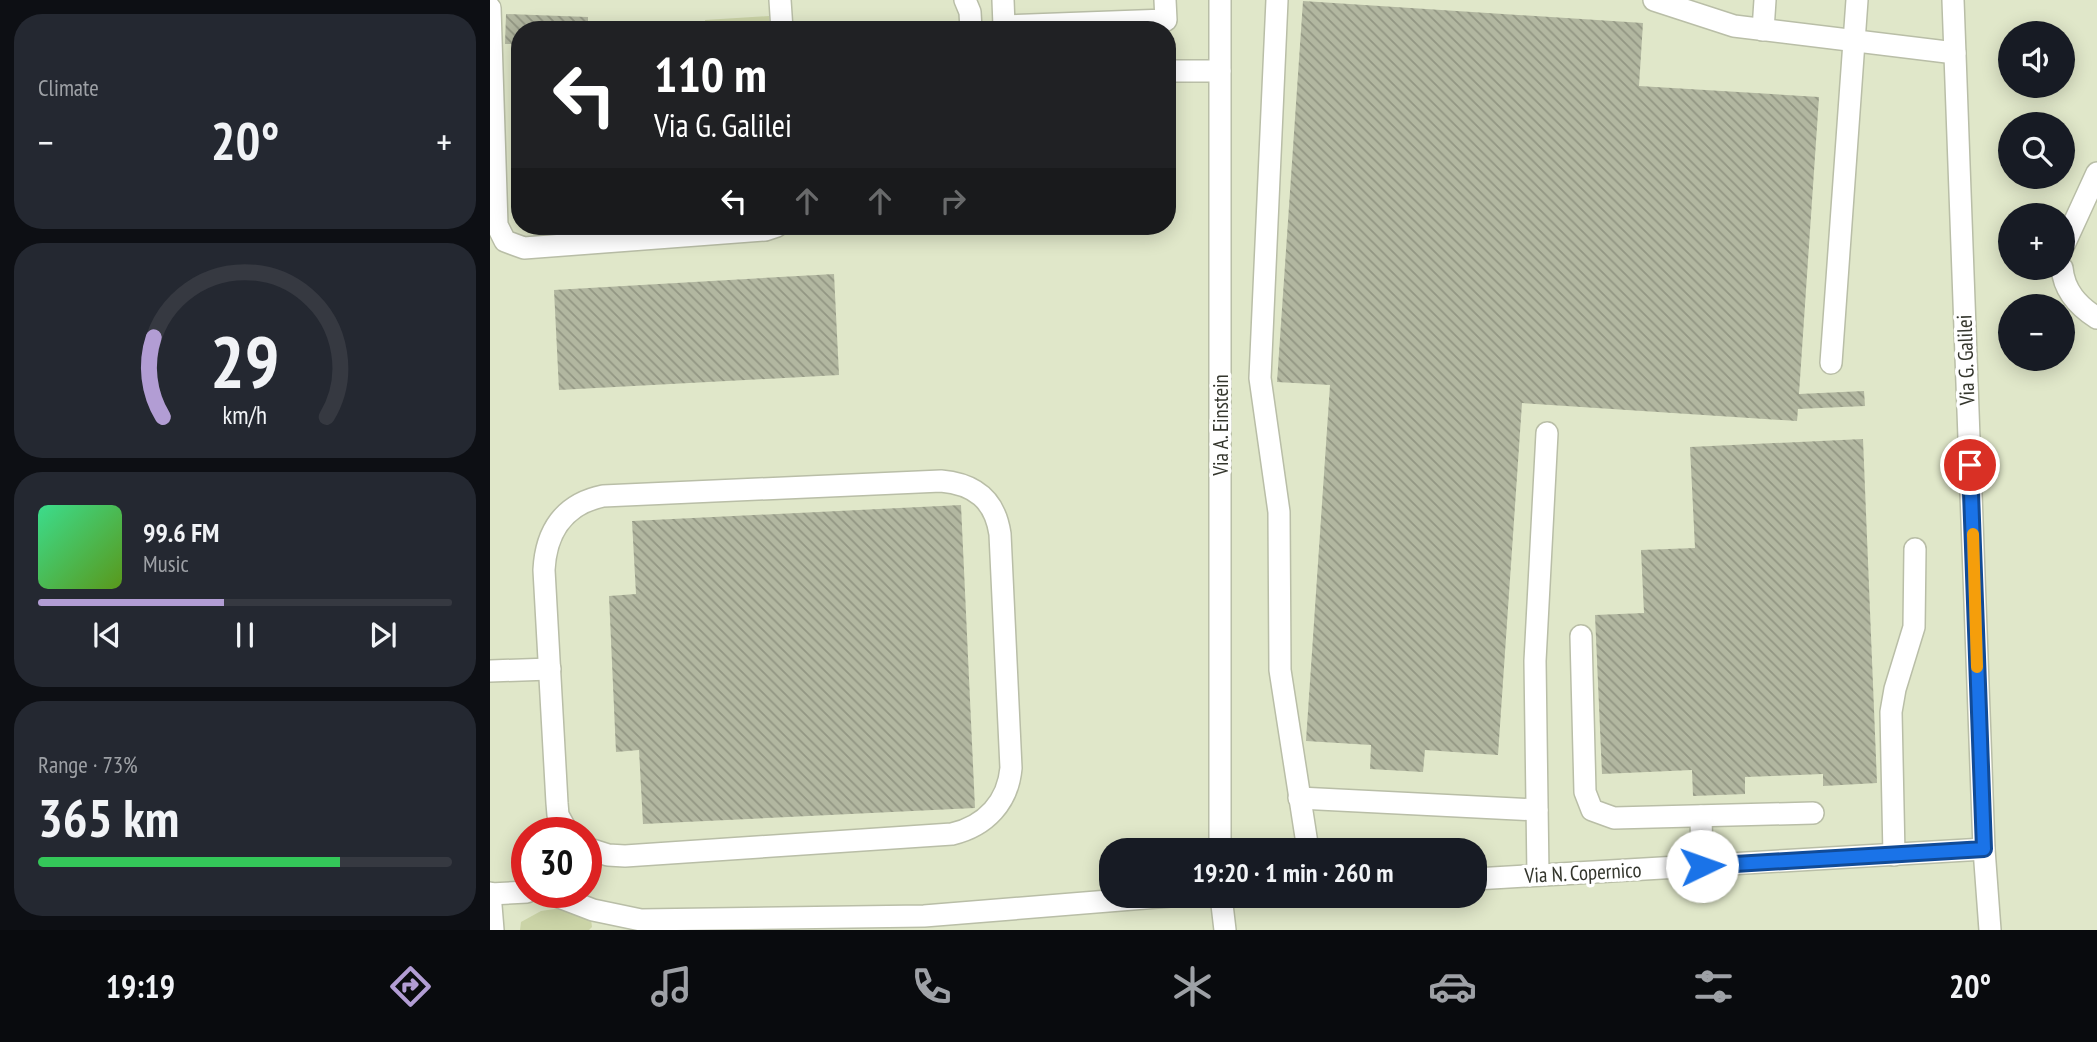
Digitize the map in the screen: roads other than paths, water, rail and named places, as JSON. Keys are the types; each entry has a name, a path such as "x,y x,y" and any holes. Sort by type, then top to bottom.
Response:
{"street":[{"path":"780,0 781,21"},
{"path":"965,0 971,12 971,21"},
{"path":"1003,0 1004,21"},
{"path":"1139,21 1166,20 1165,0"},
{"name":"Via A. Einstein","path":"1220,0 1220,838"},
{"path":"1278,0 1260,378 1278,505 1280,670 1306,838"},
{"path":"1763,30 1765,0"},
{"path":"1831,363 1857,0"},
{"name":"Via G. Galilei","path":"1953,0 1984,849 1990,930"},
{"path":"1657,1 1713,21 1763,30 1955,53"},
{"path":"490,8 497,225 505,241 524,248 698,235"},
{"path":"1176,71 1220,71"},
{"path":"2075,221 2097,173"},
{"path":"2066,280 2077,303 2097,318"},
{"path":"1538,876 1536,651 1547,433"},
{"path":"559,817 544,570 548,542 568,511 590,499 941,481 973,489 989,502 998,521 1011,768 1005,794 983,821 952,834 639,855 602,853"},
{"path":"1894,855 1891,712 1897,680 1914,627 1915,549"},
{"path":"1581,636 1585,792 1592,810 1614,818 1813,813"},
{"path":"490,671 550,669"},
{"path":"1299,798 1537,810"},
{"path":"1701,816 1702,866"},
{"name":"Via N. Copernico","path":"1487,878 1984,849"},
{"path":"493,930 490,894 511,893"},
{"path":"588,908 641,920 827,924 961,921 1099,904"},
{"path":"1222,908 1224,930"},
{"path":"605,930 641,920"}]}
